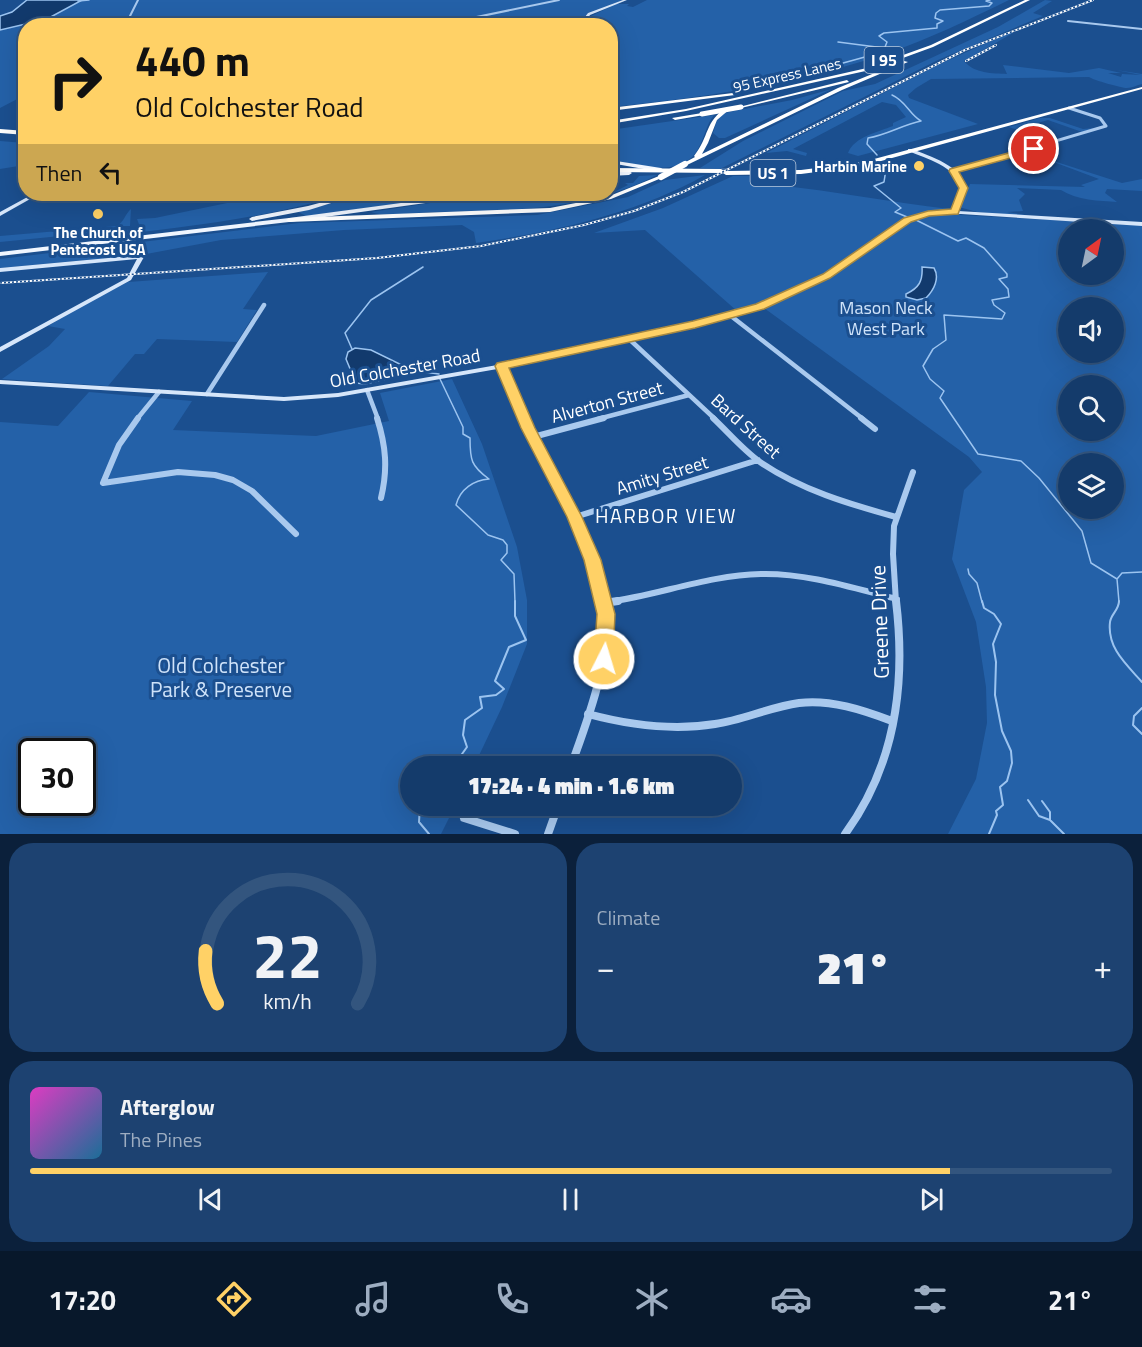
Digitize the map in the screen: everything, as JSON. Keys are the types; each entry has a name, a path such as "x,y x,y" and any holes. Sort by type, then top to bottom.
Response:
{"highway":[{"name":"I 95","path":"618,112 686,103 797,82 886,59 924,45 1020,0"},
{"name":"I 95","path":"618,124 702,114 819,89 903,63 942,47 1030,2"},
{"name":"95 Express Lanes","path":"618,123 848,74 921,50 1030,2"},
{"path":"618,195 661,177 840,89 903,63"},
{"path":"685,164 704,149 711,123 726,109 750,99 848,74"},
{"name":"US 1","path":"618,172 801,172 834,169 913,151 1142,88"},
{"path":"618,112 729,101"},
{"path":"0,125 18,126"},
{"path":"0,131 18,134"},
{"path":"0,136 18,136"},
{"path":"618,172 665,170"},
{"name":"US 1","path":"665,170 723,172"},
{"path":"290,220 549,210 590,201"}],"main road":[{"name":"US 1","path":"618,162 665,170"},
{"path":"0,252 247,220 333,201"},
{"path":"0,252 290,220 426,201"}],"street":[{"path":"130,18 138,0"},
{"path":"472,18 560,0"},
{"path":"586,18 589,14 626,0"},
{"path":"1068,21 1142,29"},
{"path":"953,171 1092,132 1106,126 1100,118 1070,108"},
{"path":"913,151 953,171 961,181 963,188 955,212"},
{"path":"0,210 19,201"},
{"path":"0,214 19,201"},
{"name":"Old Colchester Road","path":"0,382 308,399 502,366 731,316 760,307 826,276 911,219 931,213 955,212 1142,224"},
{"path":"0,270 140,260 129,279 0,350"},
{"path":"207,394 264,305"},
{"path":"731,316 875,429"},
{"name":"Bard Street","path":"628,338 758,460 776,473 816,493 896,517"},
{"path":"502,366 532,437 574,517 592,560 604,603 606,630 604,659 574,756"},
{"path":"367,390 387,450 387,473 381,498"},
{"path":"159,392 121,440 112,456 103,483 175,473 219,476 241,484 254,492 268,509 296,534"},
{"name":"Alverton Street","path":"532,437 689,395"},
{"name":"Amity Street","path":"574,517 758,460"},
{"name":"Greene Drive","path":"845,834 870,795 883,760 892,721 900,657 893,544 896,517 913,472"},
{"path":"604,603 646,597 716,579 762,574 815,579 897,599"},
{"path":"588,714 638,725 685,727 733,721 790,704 821,702 855,709 892,721"},
{"path":"548,834 554,816"},
{"path":"464,818 515,834"}],"green space":[{"path":"82,0 623,0 588,13 584,18 49,18"},
{"path":"647,0 1009,0 903,47 854,64 751,88 618,106 618,18 589,17 616,4 629,4 627,6 633,7"},
{"path":"1045,0 1052,1 1033,13 1043,16 938,60 720,169 700,168 743,141 843,91 875,84 998,27"},
{"path":"18,26 18,99 0,108 0,30"},
{"path":"1013,33 964,61 978,71 1007,74 1003,65 1069,73 1099,68 1121,73 1108,73 1121,77 1122,74 1141,75 1116,70 1142,74 1142,84 1124,88 1089,77 931,79 916,88 908,95 909,98 978,124 858,156 848,153 851,147 861,139 893,126 893,123 906,117 896,105 882,102 793,149 807,153 806,156 787,151 766,153 940,64"},
{"path":"832,89 725,138 719,138 713,133 717,120 724,113 792,100"},
{"path":"714,115 698,149 691,158 670,167 645,167 618,160 618,129"},
{"path":"1040,118 1050,118 1083,129 1096,128 1082,132 1048,120 1020,128 1054,140 1049,141 1009,127"},
{"path":"0,141 18,142 18,166 0,169"},
{"path":"1027,152 1122,183 1142,179 1142,191 1107,189 1105,193 1117,202 1081,198 1061,190 1017,188 1025,194 1019,200 1023,211 1007,212 1037,217 977,212 959,207 970,184 1085,187 1081,185 1099,179"},
{"path":"657,175 618,191 628,185 625,183 633,183 639,176"},
{"path":"705,175 679,189 623,211 564,227 476,243 474,232 462,225 344,230 221,240 141,255 0,268 0,259 299,223 537,215 618,201 618,199 628,197 665,180"},
{"name":"Mason Neck West Park","path":"733,176 771,176 771,181 775,185 949,209 921,214 900,221 828,273 760,304 737,311 645,230 594,233 663,208"},
{"path":"237,201 321,201 253,216 96,237 140,227 137,219 155,218"},
{"path":"340,201 417,201 306,216 298,212"},
{"path":"444,201 579,201 546,207 489,211 391,214 371,212"},
{"path":"131,209 130,226 123,226 121,230 0,242 0,236 117,226"},
{"path":"942,214 1058,220 1058,285 1124,285 1124,224 1142,225 1142,834 948,834 976,779 987,723 986,687 976,622 952,559 964,490 982,472 969,457 764,308 836,274 902,225 918,218"},
{"path":"268,272 243,309 257,310 237,342 157,339 144,354 135,354 108,386 2,379 49,346 65,329 48,326 128,282"},
{"name":"Old Colchester Park & Preserve","path":"452,379 482,444 517,547 527,600 527,644 502,707 479,756 400,756 400,816 450,816 441,834 0,834 0,422 58,426 89,392 192,401 173,430 316,436 389,421 380,393"}],"shaded area":[{"path":"27,0 82,0 49,18 18,18 18,26 0,30 0,16 12,12"},
{"path":"922,267 934,268 936,280 934,288 926,298 917,300 906,297 906,294 919,284"},
{"path":"355,348 371,350 416,372 365,384 356,383 346,359 348,352"}],"waterway":[{"path":"78,1 89,0"},
{"path":"825,68 883,52 887,42 879,36 884,33 937,28 937,24 943,21 935,18 936,13 940,10 989,6 992,3 986,1 990,0"},
{"path":"838,42 884,48"},
{"path":"877,155 867,144 868,138 921,121 892,95"},
{"path":"883,164 886,169 884,182 874,186 901,208 895,212 912,219"},
{"path":"916,220 958,241 966,238 984,248 1007,274 1007,277 999,279 1008,289 1009,297 992,300 994,305 1005,313 1002,319 944,315 946,340 933,349 923,366 930,379 944,391 940,398 978,454 1021,461 1039,478 1082,531 1091,563 1117,579"},
{"path":"352,349 345,333 371,300 423,267"},
{"path":"416,371 439,374"},
{"path":"440,379 463,427 463,434 470,438 473,462 478,470 489,479 468,486 456,505 488,535 503,540 507,545 507,553 501,560 514,574 515,602"},
{"path":"968,569 969,574 977,583 982,602"},
{"path":"1117,579 1122,573 1142,572"},
{"path":"1117,579 1119,601"},
{"path":"982,601 984,608 994,614 1001,624 993,644 996,662 995,695 1002,731 1011,751 1012,763 1007,781 1000,787 1003,805 996,811 997,815 989,834"},
{"path":"1119,601 1110,622 1111,640 1124,662 1142,682"},
{"path":"461,756 467,747 463,735 465,720 482,708 480,697 496,695 504,689 495,681 509,647 526,640 515,616 515,602"},
{"path":"1142,708 1134,716 1133,725 1142,734"},
{"path":"1028,800 1039,816 1050,820"},
{"path":"1042,801 1050,812 1050,820"},
{"path":"419,816 419,822 429,834"},
{"path":"1050,820 1064,834"}],"tunnel":[{"path":"721,171 730,171"}],"railway":[{"path":"0,283 377,258 481,246 584,225 634,211 683,192 965,50 1093,0"},
{"path":"966,61 996,45"}],"place":[{"name":"Harbin Marine","path":"919,166"},
{"name":"The Church of Pentecost USA","path":"98,214"}],"district":[{"name":"HARBOR VIEW","path":"666,515"}],"route":[{"path":"604,659 606,614 599,580 583,536 528,428 502,366 731,316 760,307 826,276 908,220 928,213 955,212 963,188 961,181 953,171 965,170 1034,149"}]}
